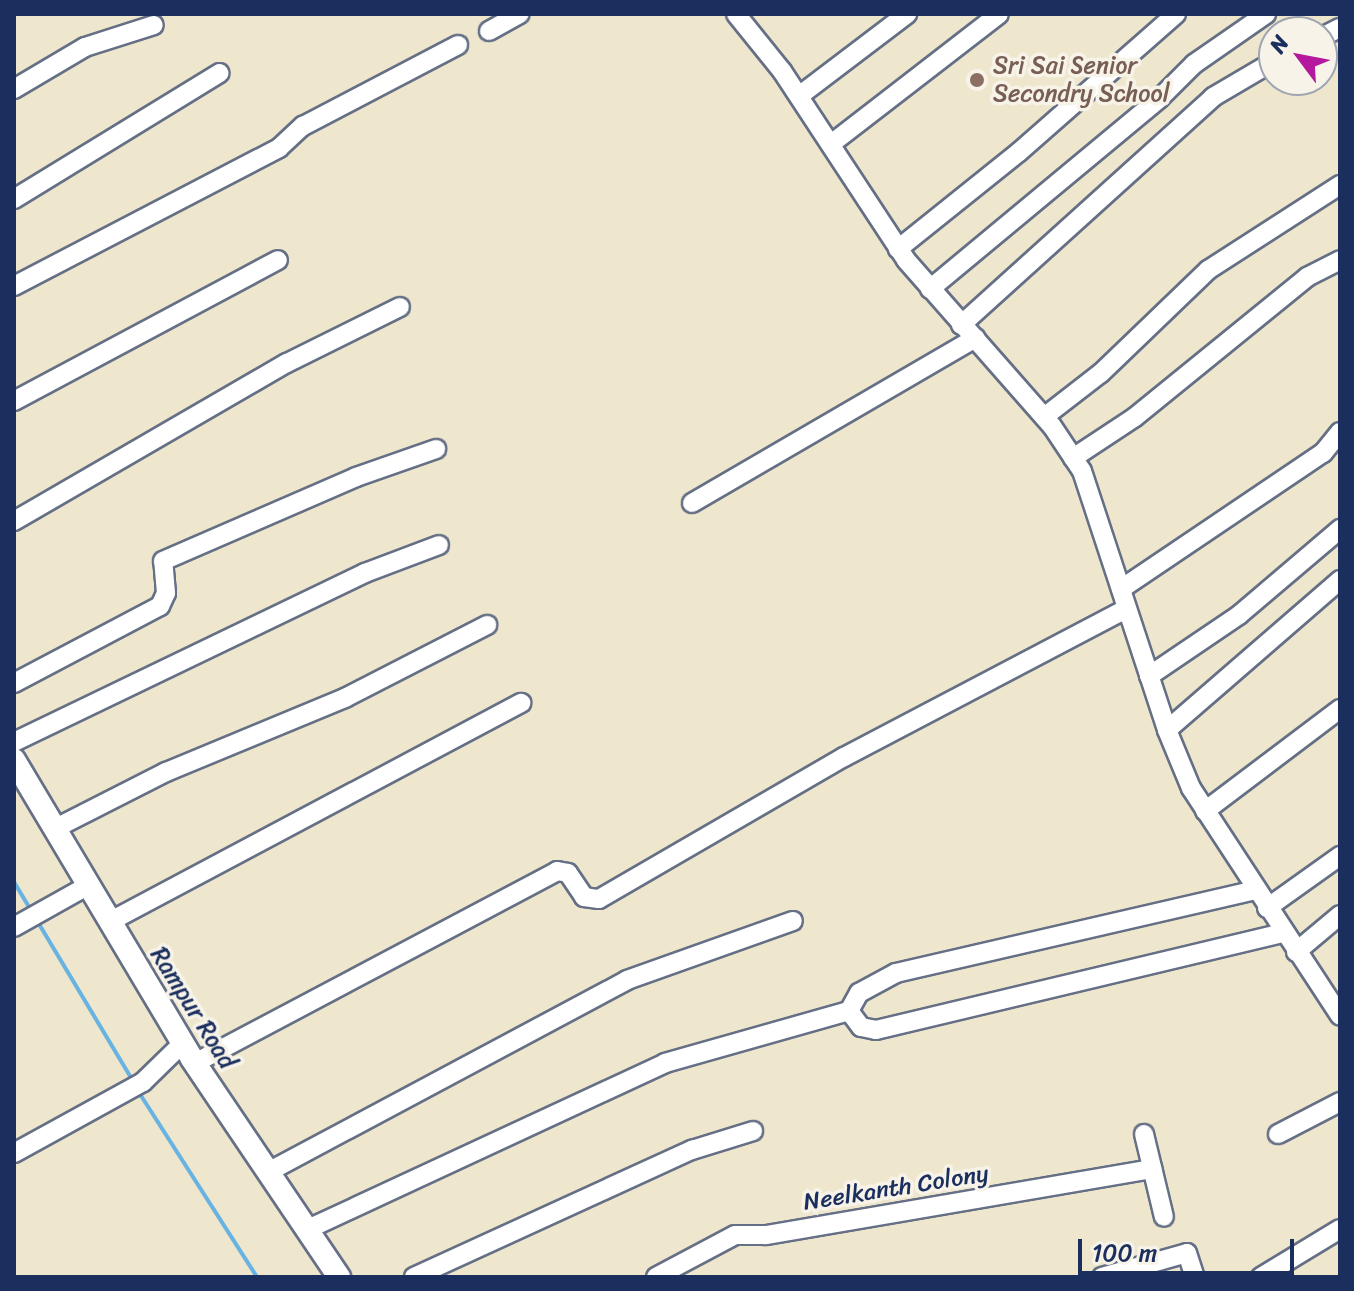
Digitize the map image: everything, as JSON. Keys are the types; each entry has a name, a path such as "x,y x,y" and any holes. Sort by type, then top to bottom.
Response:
{"main road":[{"name":"Rampur Road","path":"14,760 195,1063 339,1277"}],"street":[{"path":"489,31 520,14"},
{"path":"736,14 799,96 898,249 1044,417 1073,458 1121,589 1167,730 1205,811 1282,933 1337,1005"},
{"path":"799,96 907,14"},
{"path":"831,144 999,14"},
{"path":"898,249 1019,152 1176,14"},
{"path":"930,289 1160,98 1194,64 1266,14"},
{"path":"14,89 85,47 154,25"},
{"path":"14,286 279,148 303,126 458,45"},
{"path":"961,325 1213,97 1258,70"},
{"path":"14,199 220,73"},
{"path":"1044,417 1101,373 1208,270 1340,185"},
{"path":"14,401 278,260"},
{"path":"1073,458 1135,417 1307,277 1340,260"},
{"path":"14,521 287,363 400,307"},
{"path":"692,503 975,338"},
{"path":"1121,589 1323,453 1340,432"},
{"path":"14,683 160,606 166,593 163,561 356,477 436,449"},
{"path":"1149,676 1239,615 1340,529"},
{"path":"14,742 365,573 439,545"},
{"path":"1167,730 1340,580"},
{"path":"195,1063 557,871 568,873 584,897 599,899 844,757 1126,609"},
{"path":"54,829 166,772 345,698 487,625"},
{"path":"109,922 521,703"},
{"path":"1205,811 1340,709"},
{"path":"1267,908 1340,856"},
{"path":"14,927 87,886"},
{"path":"308,1229 665,1063 849,1011 859,993 896,973 1255,890"},
{"path":"1296,952 1340,915"},
{"path":"268,1172 627,980 793,921"},
{"path":"849,1011 861,1027 876,1030 1282,933"},
{"path":"14,1153 135,1087 183,1043"},
{"path":"1278,1134 1340,1102"},
{"path":"414,1277 692,1150 753,1131"},
{"path":"1144,1134 1164,1217"},
{"name":"Neelkanth Colony","path":"656,1277 735,1235 766,1235 1152,1169"},
{"path":"1261,1277 1340,1229"},
{"path":"1102,1277 1187,1253 1195,1277"}],"waterway":[{"path":"14,882 29,907"},
{"path":"39,924 134,1083"},
{"path":"138,1091 257,1277"}],"place":[{"name":"Sri Sai Senior Secondry School","path":"977,80"}]}
